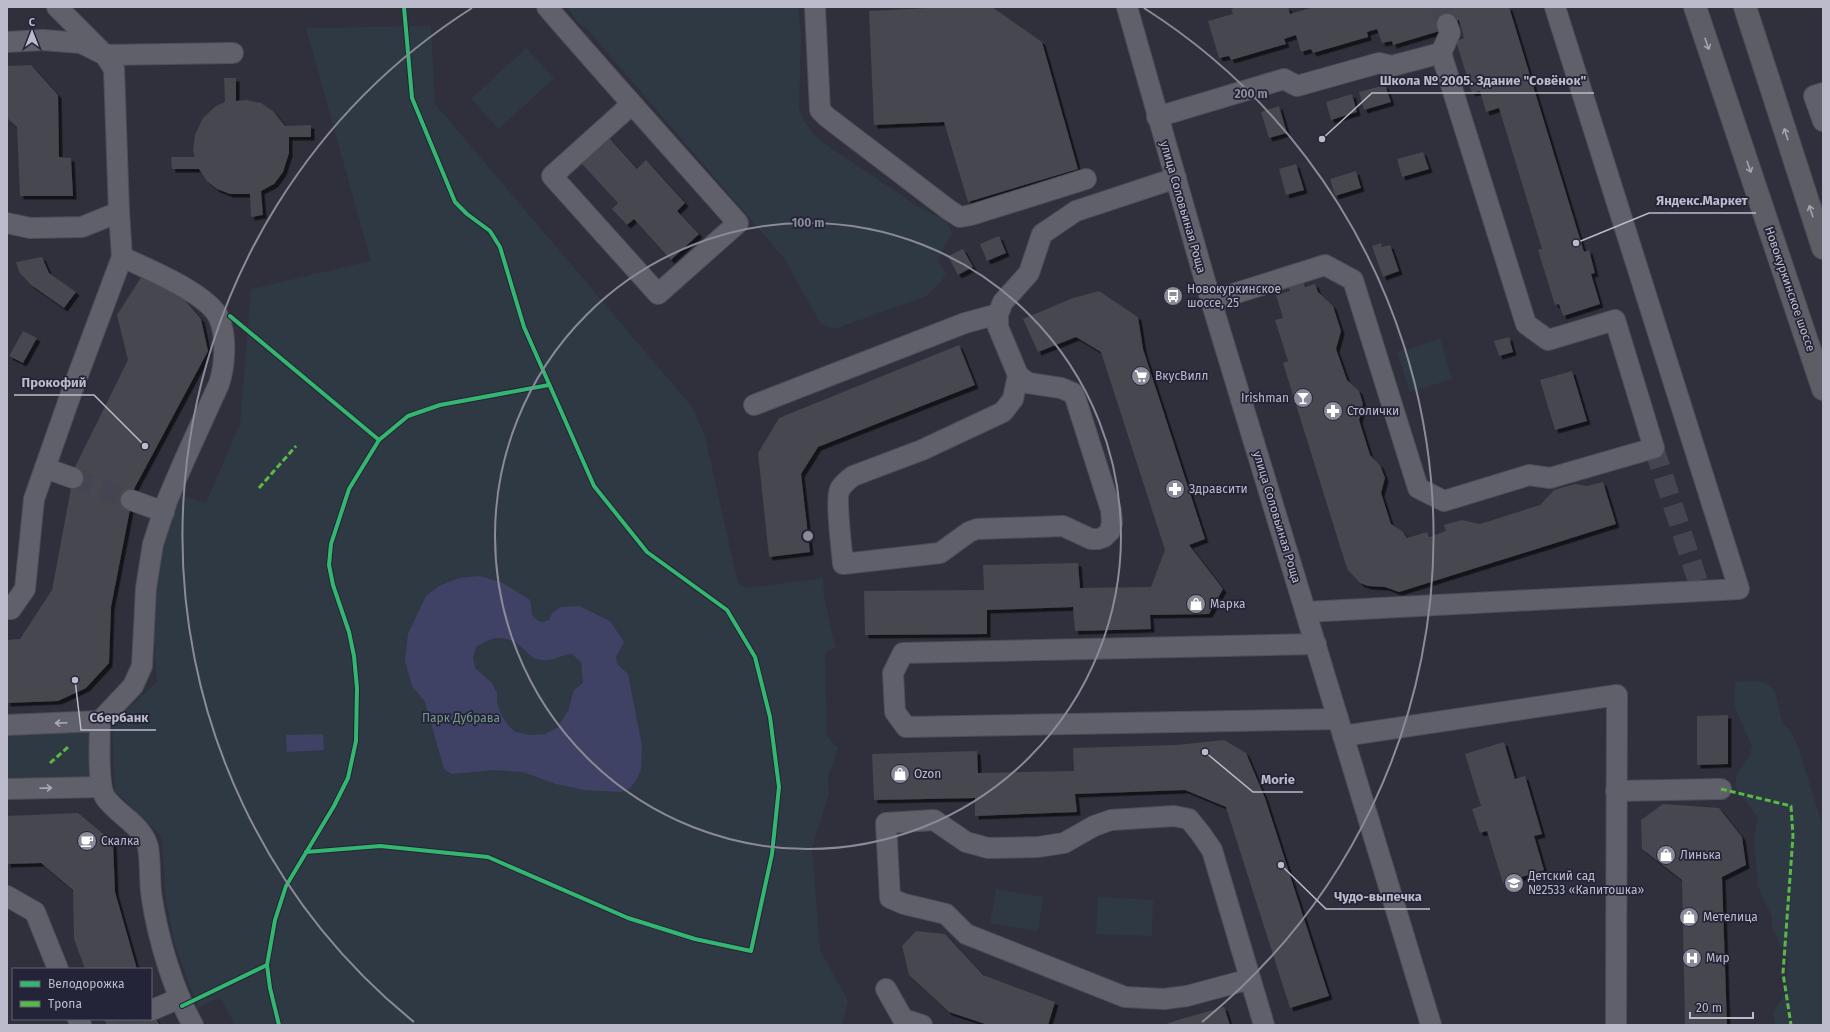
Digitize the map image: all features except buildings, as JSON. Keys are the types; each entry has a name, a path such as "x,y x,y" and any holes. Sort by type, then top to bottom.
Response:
{"main road":[{"name":"Новокуркинское шоссе","path":"1695,7 1823,389"},
{"path":"1745,7 1823,248"}],"street":[{"path":"7,609 11,609 25,589 34,499 122,257 114,69 105,55 57,7"},
{"path":"547,7 738,223 658,294 552,176 632,104"},
{"path":"815,7 818,100 820,110 827,117 960,217 1045,193 1086,179"},
{"name":"улица Соловьиная Роща","path":"1127,7 1157,117 1211,301 1431,1025"},
{"path":"1306,612 1739,589 1555,7"},
{"path":"1211,301 1325,265 1353,280 1418,488 1444,501 1528,475 1550,478 1654,448 1616,320 1548,340 1526,324 1441,53 1450,33 1447,24"},
{"path":"7,42 43,40 81,43 105,55 233,53"},
{"path":"1157,117 1284,79 1297,86 1379,63 1392,66 1441,53"},
{"path":"1823,93 1814,96 1823,121"},
{"path":"1018,375 1013,399 1003,412 922,450 853,476 843,485 840,489 839,500 843,564 940,553 969,532 977,529 1062,526 1091,539 1104,537 1110,531 1112,523 1111,510 1076,400 1072,393 1061,388 1028,383 1018,375 998,327 998,314 1003,302 1029,273 1042,234 1076,211 1176,178"},
{"path":"1045,193 1056,224"},
{"path":"7,223 30,228 82,227 119,212"},
{"path":"122,257 167,277 202,298 219,317 225,345 224,370 184,461 164,512 154,544 146,588 142,666 133,686 100,721 101,787 105,797 138,830 148,846 152,898 160,936 180,998 193,1025"},
{"path":"754,405 965,323 998,314"},
{"path":"45,468 73,478"},
{"path":"131,500 164,512"},
{"path":"1316,644 903,653 893,673 895,712 906,727 1340,727 1617,695 1616,1025"},
{"path":"7,725 100,721"},
{"path":"7,789 101,787"},
{"path":"1616,792 1721,789"},
{"path":"1250,979 1187,996 1164,999 1125,997 966,934 946,914 904,904 890,898 886,823 934,820 966,842 988,848 1051,847 1064,843 1094,826 1111,820 1174,816 1189,819 1212,850 1264,1025"},
{"path":"7,896 35,912 58,968"},
{"path":"886,989 892,997 897,1019 903,1019 922,1025"},
{"path":"152,1010 180,998"}],"green space":[{"path":"568,7 798,7 801,35 799,107 804,121 823,143 919,207 946,221 952,233 938,259 946,275 926,296 835,329 821,324 784,258 588,30 576,21"},
{"name":"Парк Дубрава","path":"431,26 435,104 693,408 705,437 738,583 748,588 823,578 824,595 835,648 825,653 827,736 838,748 828,778 829,793 812,848 820,950 848,1001 842,1025 235,1025 220,997 198,1008 174,942 165,892 162,837 115,791 112,724 157,682 153,628 161,549 180,495 206,503 240,424 251,289 371,261 306,28"},
{"path":"526,48 554,78 499,129 471,99"},
{"path":"1440,339 1452,379 1410,392 1397,352"},
{"path":"1756,681 1767,684 1775,691 1782,723 1790,730 1797,744 1823,827 1823,1025 1777,1025 1775,1023 1773,1012 1786,993 1788,959 1772,928 1772,917 1758,887 1754,840 1758,818 1735,786 1737,775 1749,757 1752,746 1734,705 1735,682"},
{"path":"82,728 94,734 96,774 88,781 7,784 7,731"},
{"path":"996,889 1043,897 1038,931 990,923"},
{"path":"1098,897 1153,900 1152,936 1096,934"}],"water":[{"path":"479,576 501,582 530,600 532,615 538,621 543,622 549,620 552,613 561,607 579,606 610,621 624,642 616,657 617,664 628,674 642,746 641,769 637,779 630,788 621,792 584,790 556,784 523,772 494,770 451,774 444,769 425,702 412,686 405,661 408,634 426,596 439,586 459,578","holes":["496,638 505,639 518,644 536,659 550,660 572,654 581,662 583,683 574,690 568,711 557,728 545,734 531,735 515,732 507,724 501,714 497,703 497,693 492,683 475,668 473,657 476,647 486,641"]},
{"path":"323,734 324,750 287,752 286,735"}],"tunnel":[{"path":"1442,7 1447,24"},
{"path":"1654,448 1701,591"},
{"path":"73,478 131,500"},
{"path":"117,1025 129,1020"}],"marked path":[{"path":"259,488 296,446"},
{"path":"50,763 68,747"},
{"path":"1721,789 1791,806 1793,836 1783,973 1791,1025"}],"cycle path":[{"path":"306,852 380,846 488,857 628,918 695,939 751,951 772,854 779,787 770,717 755,657 727,610 647,552 594,486 524,327 500,247 490,231 467,214 455,202 412,98 404,7"},
{"path":"230,316 379,440"},
{"path":"279,1025 270,988 267,965 275,920 286,886 334,806 348,778 356,741 357,688 354,656 349,632 333,585 329,565 331,544 349,489 379,440 408,416 440,405 549,385"},
{"path":"182,1006 267,965"}],"place":[{"name":"Школа № 2005. Здание \"Совёнок\"","path":"1322,139"},
{"name":"Яндекс.Маркет","path":"1576,243"},
{"name":"Новокуркинское шоссе, 25","path":"1173,296"},
{"name":"ВкусВилл","path":"1141,376"},
{"name":"Irishman","path":"1303,398"},
{"name":"Столички","path":"1333,411"},
{"name":"Прокофий","path":"145,446"},
{"name":"Здравсити","path":"1175,489"},
{"name":"Марка","path":"1196,604"},
{"name":"Сбербанк","path":"75,680"},
{"name":"Morie","path":"1205,752"},
{"name":"Ozon","path":"900,774"},
{"name":"Скалка","path":"87,841"},
{"name":"Линька","path":"1666,855"},
{"name":"Чудо-выпечка","path":"1281,865"},
{"name":"Детский сад №2533 «Капитошка»","path":"1514,883"},
{"name":"Метелица","path":"1689,917"},
{"name":"Мир","path":"1692,958"}]}
